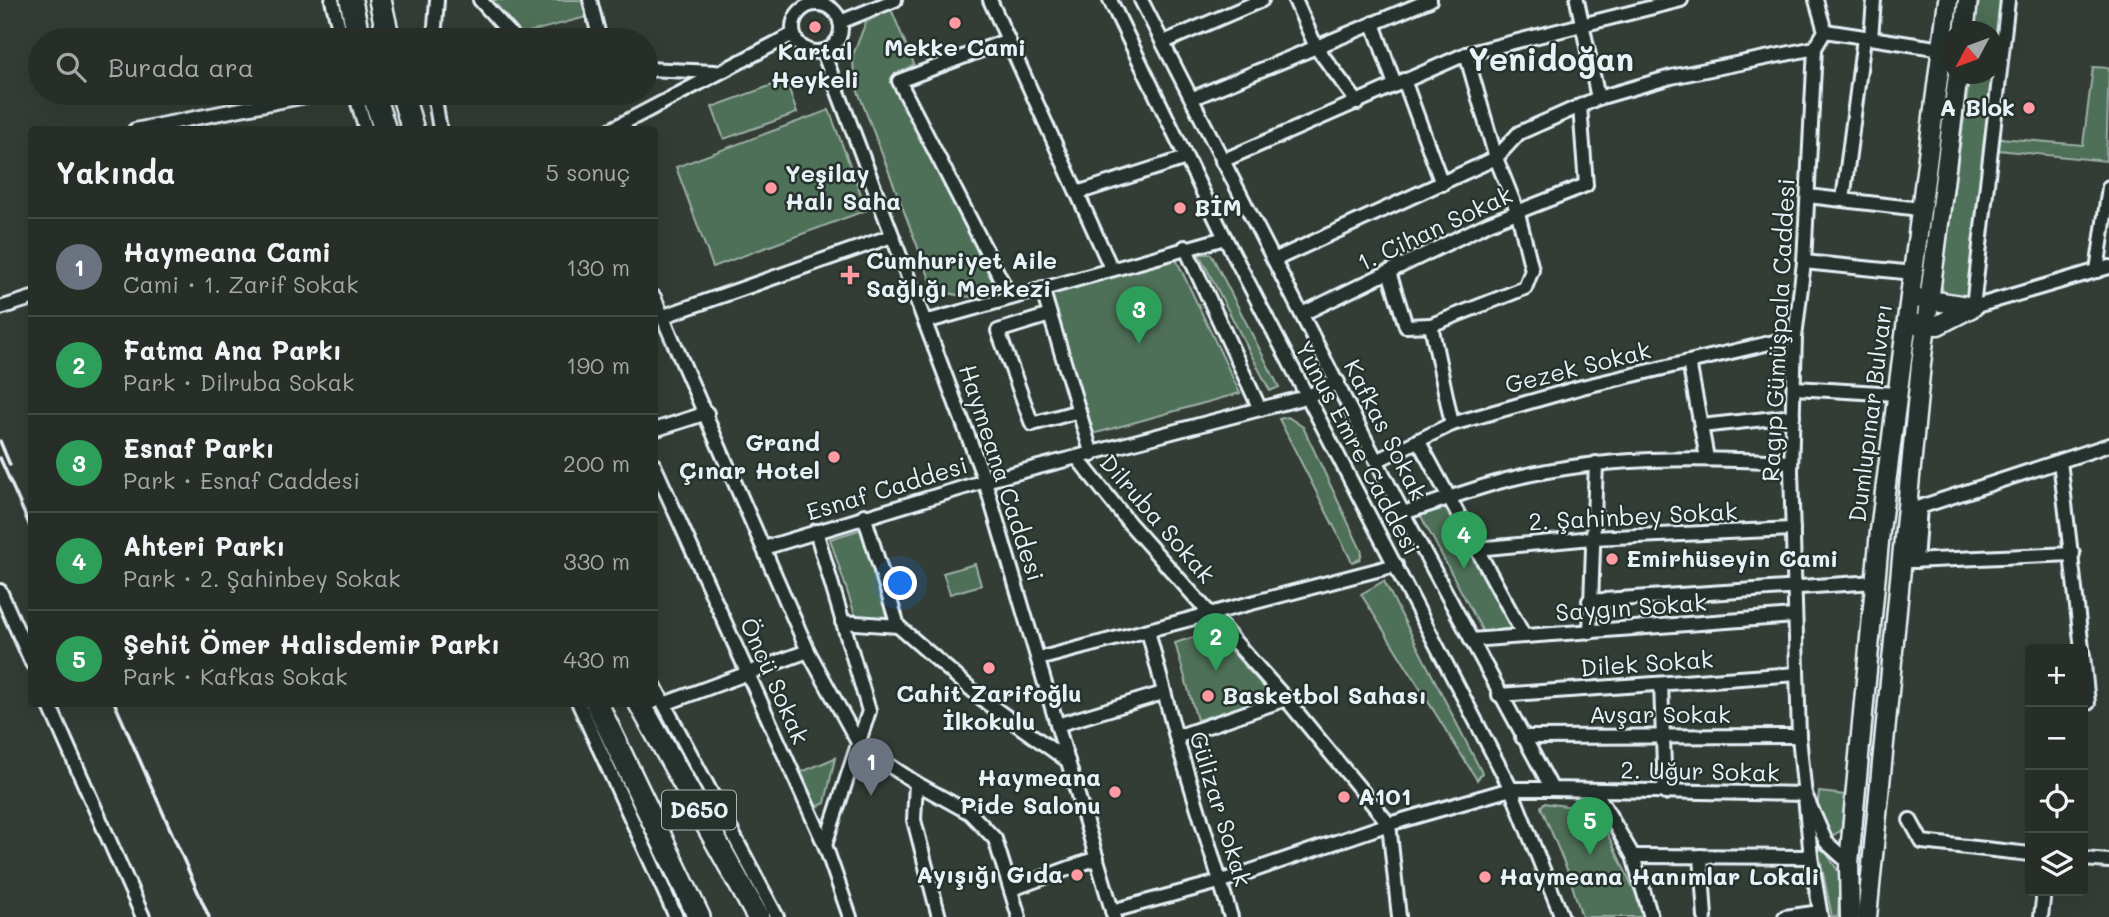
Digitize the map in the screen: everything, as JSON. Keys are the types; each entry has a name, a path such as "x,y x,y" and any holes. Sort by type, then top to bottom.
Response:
{"highway":[{"path":"351,0 357,28"},
{"path":"381,3 386,28"},
{"path":"377,105 384,126"},
{"path":"406,105 412,126"},
{"name":"D650","path":"598,707 699,917"},
{"name":"D650","path":"642,707 758,917"}],"main road":[{"name":"Dumlupınar Bulvarı","path":"1945,21 1948,0"},
{"path":"1965,21 1968,0"},
{"name":"Dumlupınar Bulvarı","path":"1919,299 1914,273 1941,56"},
{"name":"Dumlupınar Bulvarı","path":"1867,917 1908,561 1919,299 1956,84"},
{"path":"1919,299 1973,307"},
{"path":"1917,324 1938,325 1973,307"},
{"name":"Dumlupınar Bulvarı","path":"1850,917 1849,863 1875,582 1897,394 1917,324"}],"street":[{"path":"332,0 339,28"},
{"path":"436,28 437,0"},
{"path":"480,0 505,28"},
{"path":"590,0 597,28"},
{"path":"841,22 895,0"},
{"path":"990,0 1111,268"},
{"name":"Yunus Emre Caddesi","path":"1110,0 1225,238 1511,789 1562,917"},
{"name":"Kafkas Sokak","path":"1141,0 1404,513 1499,695 1552,789"},
{"path":"1164,42 1262,0"},
{"path":"1295,0 1316,47 1358,103"},
{"path":"1193,98 1430,0"},
{"path":"1577,0 1598,98"},
{"path":"1222,161 1466,54 1681,0"},
{"path":"1816,0 1825,31 1941,49"},
{"path":"1843,200 1874,0"},
{"path":"2008,0 1973,307 2103,269 2109,187"},
{"path":"810,2 832,10 841,22 839,37 823,52 801,47 793,34 795,19 810,2"},
{"path":"1373,23 1442,184"},
{"name":"Ragıp Gümüşpala Caddesi","path":"1821,914 1811,857 1799,736 1791,461 1796,337 1804,262 1815,48 1825,31"},
{"path":"658,104 793,34"},
{"path":"1008,40 899,81 1010,298"},
{"path":"1274,260 1496,158 1519,133 1598,98 1671,77 1815,48"},
{"name":"Haymeana Caddesi","path":"823,52 985,481 1113,914"},
{"path":"1388,272 1406,326 1431,325 1525,288 1532,270 1518,213 1496,158 1466,54"},
{"path":"658,70 718,72"},
{"path":"155,126 261,105"},
{"path":"359,105 365,126"},
{"path":"436,105 439,126"},
{"path":"617,126 657,105"},
{"name":"1. Cihan Sokak","path":"1302,314 1489,223 1586,185 1580,106"},
{"path":"1077,193 1186,158"},
{"path":"1808,196 1920,209"},
{"path":"664,316 892,236"},
{"path":"925,322 1185,247 1225,238"},
{"path":"1185,247 1260,409"},
{"path":"1804,262 1914,273"},
{"path":"1042,288 1092,455"},
{"path":"0,308 28,299"},
{"path":"658,305 808,651 860,746 916,783 970,813 995,839 1019,917"},
{"path":"1049,314 998,331 1032,424 1079,411"},
{"path":"1431,325 1452,424"},
{"name":"Gezek Sokak","path":"1378,460 1452,424 1582,387 1796,337"},
{"path":"1689,362 1707,458"},
{"name":"Esnaf Caddesi","path":"764,548 864,515 985,481 1078,459 1306,397 1338,383"},
{"path":"1795,388 1897,394"},
{"path":"658,429 707,413"},
{"path":"1701,426 1793,416"},
{"path":"1418,440 1524,636"},
{"path":"2073,554 1908,561 1920,507 2109,445"},
{"path":"1404,513 1509,479 1596,463 1707,458 1791,461"},
{"name":"Dilruba Sokak","path":"1078,459 1286,699 1389,824"},
{"path":"2060,461 2082,644"},
{"path":"1590,632 1596,463"},
{"name":"Öncü Sokak","path":"658,474 825,845 850,917"},
{"path":"864,515 898,626 987,703 1068,762"},
{"name":"2. Şahinbey Sokak","path":"1476,549 1592,538 1793,529"},
{"path":"816,531 869,711 860,746 825,845"},
{"path":"1038,659 1396,565"},
{"path":"1589,601 1875,582"},
{"path":"0,591 28,654"},
{"name":"Saygın Sokak","path":"1471,640 1795,616"},
{"path":"842,622 898,626"},
{"name":"Gülizar Sokak","path":"1148,631 1163,693 1231,917"},
{"path":"664,704 808,651"},
{"name":"Dilek Sokak","path":"1499,695 1797,674"},
{"path":"1661,684 1665,793"},
{"path":"658,693 777,917"},
{"path":"1058,726 1163,693"},
{"path":"1176,737 1286,699"},
{"path":"50,707 143,917"},
{"path":"580,707 676,917"},
{"name":"Avşar Sokak","path":"1522,737 1799,736"},
{"path":"916,783 914,820 939,917"},
{"path":"1113,914 1219,882 1389,824 1511,789 1552,789 1596,792 1633,856 1651,917"},
{"name":"2. Uğur Sokak","path":"1596,792 1805,794"},
{"path":"1805,794 1826,842 1849,863"},
{"path":"1910,820 1923,842 2025,853"},
{"path":"1389,824 1397,916"},
{"path":"1633,856 1811,857"},
{"path":"1701,856 1705,917"},
{"path":"1012,889 1097,858"},
{"path":"2088,859 2109,861"},
{"path":"2041,917 2043,896"},
{"path":"1785,917 1821,914"}],"green space":[{"path":"492,0 586,0 590,16 545,28 517,28"},
{"path":"1979,0 2008,0 2004,33 2004,21 1976,21"},
{"path":"891,9 914,64 892,78 998,292 965,297 933,287 854,81 853,55 866,22"},
{"path":"2093,67 2109,68 2106,161 1998,150 2000,138 2083,145"},
{"name":"Yeşilay Halı Saha","path":"786,80 797,113 724,139 712,107"},
{"path":"1969,84 1998,84 1973,289 1966,296 1951,299 1944,293 1941,285"},
{"name":"Yeşilay Halı Saha","path":"829,110 867,210 713,267 676,167"},
{"path":"1199,254 1211,254 1279,387 1270,391"},
{"path":"1175,257 1240,393 1089,435 1049,295"},
{"path":"1288,417 1303,427 1362,552 1360,559 1352,562 1279,419"},
{"path":"1443,503 1513,628 1483,632 1417,509"},
{"path":"862,529 893,623 857,621 830,539"},
{"path":"975,564 981,585 950,594 943,573"},
{"path":"1384,581 1482,773 1477,780 1361,594"},
{"path":"1213,631 1274,698 1197,720 1175,643"},
{"path":"835,758 825,803 817,807 813,804 799,773"},
{"path":"1819,792 1845,795 1844,829 1828,838 1817,809"},
{"path":"1544,803 1588,809 1598,814 1647,917 1582,917 1568,872 1541,807"},
{"path":"1822,846 1840,874 1838,917 1832,917 1818,848"}],"railway":[{"path":"0,441 10,465"},
{"path":"0,458 28,522"},
{"path":"116,707 209,917"}],"place":[{"name":"Mekke Cami","path":"955,23"},
{"name":"Kartal Heykeli","path":"815,27"},
{"name":"A Blok","path":"2029,108"},
{"name":"Yeşilay Halı Saha","path":"771,188"},
{"name":"BİM","path":"1180,208"},
{"name":"Cumhuriyet Aile Sağlığı Merkezi","path":"850,275"},
{"name":"Esnaf Parkı","path":"1139,344"},
{"name":"Grand Çınar Hotel","path":"834,457"},
{"name":"Emirhüseyin Cami","path":"1612,559"},
{"name":"Ahteri Parkı","path":"1464,569"},
{"name":"Cahit Zarifoğlu İlkokulu","path":"989,668"},
{"name":"Fatma Ana Parkı","path":"1216,671"},
{"name":"Basketbol Sahası","path":"1208,696"},
{"name":"Haymeana Pide Salonu","path":"1115,792"},
{"name":"Haymeana Cami","path":"871,796"},
{"name":"A101","path":"1344,797"},
{"name":"Şehit Ömer Halisdemir Parkı","path":"1590,855"},
{"name":"Ayışığı Gıda","path":"1077,875"},
{"name":"Haymeana Hanımlar Lokali","path":"1485,877"}],"district":[{"name":"Yenidoğan","path":"1551,60"}]}
